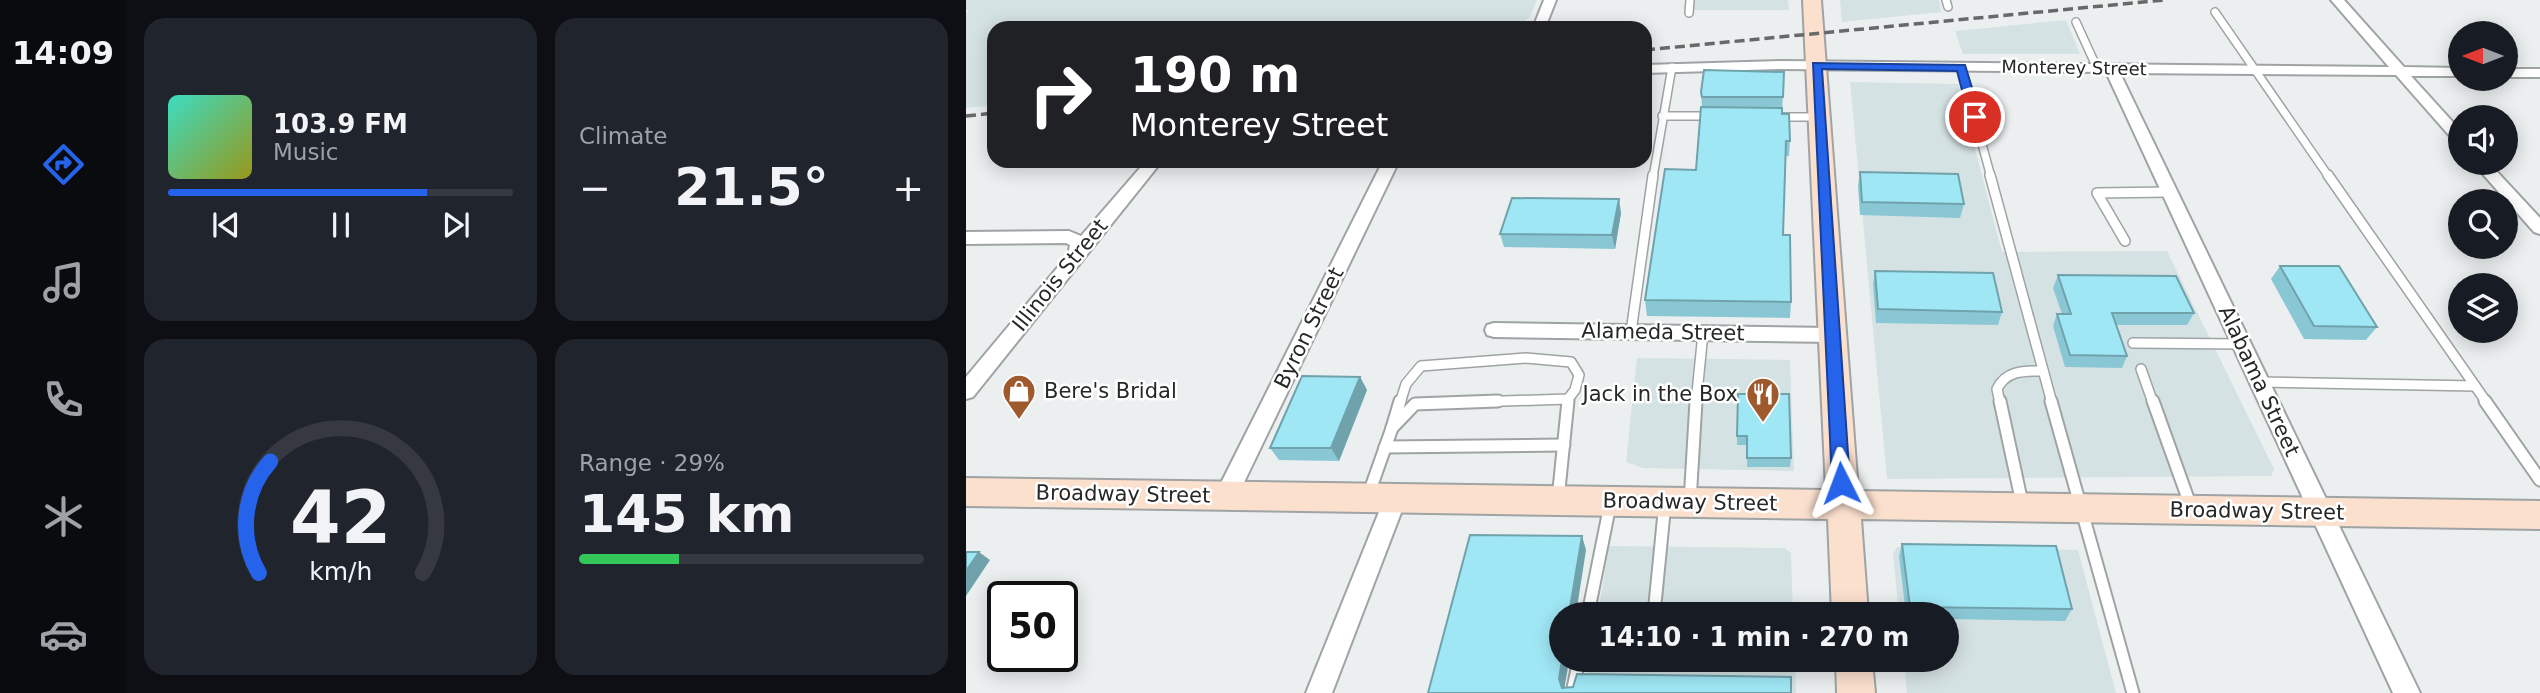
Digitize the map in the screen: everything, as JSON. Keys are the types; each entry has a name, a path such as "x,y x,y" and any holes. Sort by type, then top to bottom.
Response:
{"main road":[{"path":"1812,0 1849,602"},
{"name":"Broadway Street","path":"966,492 2540,515"},
{"path":"1855,672 1856,693"}],"street":[{"path":"1542,21 1550,0"},
{"path":"2337,0 2448,125"},
{"name":"Monterey Street","path":"1652,68 1816,65 2448,72"},
{"name":"Alabama Street","path":"2104,68 2169,192 2407,693"},
{"path":"2518,73 2540,73"},
{"name":"Illinois Street","path":"966,391 1148,168"},
{"name":"Byron Street","path":"1226,496 1388,168"},
{"path":"2492,175 2540,228"},
{"path":"966,238 1069,237 1079,243 1078,251"},
{"name":"Alameda Street","path":"1494,330 1832,335"},
{"path":"1319,693 1381,497"}],"lane":[{"path":"1689,13 1690,0"},
{"path":"2215,12 2540,480"},
{"path":"2076,22 2104,68"},
{"path":"1631,332 1662,116 1672,67"},
{"path":"1961,67 2133,693"},
{"path":"1662,116 1727,116"},
{"path":"1767,117 1819,117"},
{"path":"2125,241 2097,193 2169,192"},
{"path":"1657,602 1692,439 1703,333"},
{"path":"2133,343 2242,344"},
{"path":"1381,497 1385,447 1406,384 1421,366 1526,358 1571,362 1580,375 1575,390 1568,399 1558,500"},
{"path":"2141,369 2192,511"},
{"path":"2023,507 1997,389 2001,379 2009,374 2043,371"},
{"path":"2259,382 2475,386"},
{"path":"1392,428 1415,404 1568,399"},
{"path":"1385,447 1564,445"},
{"path":"1590,602 1611,501"},
{"path":"1572,693 1576,672"}],"shaded area":[{"path":"966,0 1537,0 1530,17 1524,21 987,21 987,106 966,108 966,13 969,11 966,10"},
{"path":"1693,0 1788,0 1789,10 1693,10"},
{"path":"1840,0 1939,0 1941,12 1842,22"},
{"path":"2066,20 2080,54 1963,54 1955,31"},
{"path":"1850,82 1958,84 2002,252 2167,251 2274,469 2271,476 1887,479"},
{"path":"1637,358 1790,360 1794,471 1643,468 1626,462"},
{"path":"1609,546 1784,548 1791,553 1793,602 1600,602"},
{"path":"1897,547 2078,550 2116,693 1907,693 1905,672 1959,672 1959,602 1898,602 1893,555"},
{"path":"1588,672 1795,672 1796,693 1584,693"}],"building":[{"path":"1704,70 1784,72 1783,97 1702,97"},
{"path":"1701,107 1782,108 1782,114 1789,114 1790,141 1786,141 1783,235 1790,235 1791,302 1645,300 1665,169 1696,170"},
{"path":"1860,172 1958,174 1964,204 1862,202"},
{"path":"1512,198 1619,199 1612,235 1500,234"},
{"path":"2280,266 2339,266 2377,327 2314,326"},
{"path":"1875,271 1993,273 2002,312 1878,309"},
{"path":"2058,275 2176,276 2194,313 2112,313 2127,356 2070,355 2057,314 2071,314"},
{"path":"1302,376 1360,377 1331,448 1270,448"},
{"name":"Jack in the Box","path":"1738,394 1789,394 1791,458 1747,458 1747,436 1737,436"},
{"path":"1470,535 1582,536 1571,602 1549,602 1549,672 1560,672 1562,688 1573,687 1577,674 1791,677 1791,693 1428,693"},
{"path":"1902,544 2056,546 2072,609 1959,608 1959,602 1909,602"},
{"path":"966,552 979,552 966,571"}],"railway":[{"path":"1652,49 2164,0"},
{"path":"966,116 987,114"}],"place":[{"name":"Bere's Bridal","path":"1019,421"},
{"name":"Jack in the Box","path":"1763,424"}],"route":[{"path":"1841,483 1816,65 1961,67 1975,117"}]}
